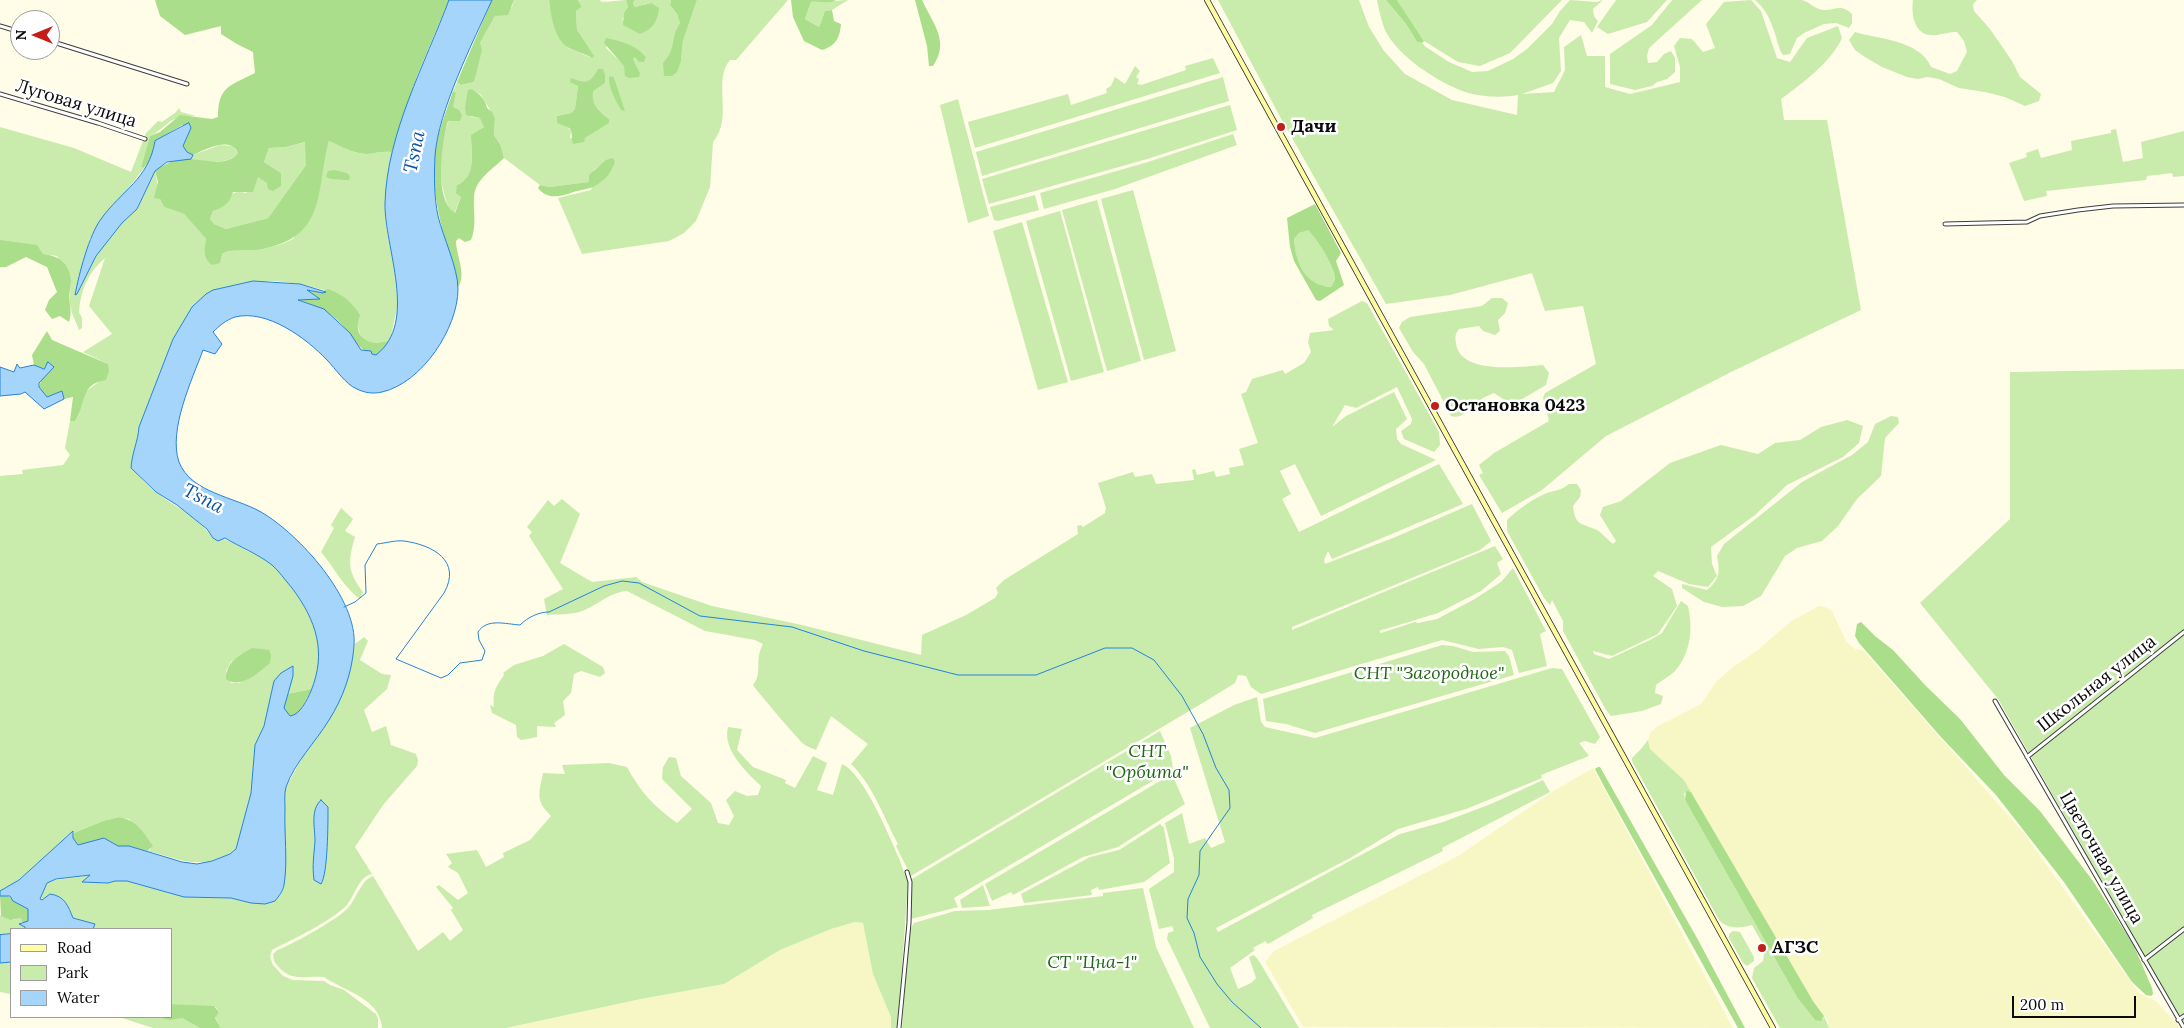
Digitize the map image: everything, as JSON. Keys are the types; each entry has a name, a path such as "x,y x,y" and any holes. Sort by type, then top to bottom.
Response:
{"main road":[{"path":"1208,0 1773,1028"}],"street":[{"path":"60,44 188,84"},
{"name":"Луговая улица","path":"0,94 145,139"},
{"path":"1945,224 2027,222 2049,214 2113,206 2184,205"},
{"name":"Школьная улица","path":"2027,757 2184,632"},
{"name":"Цветочная улица","path":"1995,701 2184,1028"},
{"path":"900,1028 909,923 910,882 907,872"},
{"path":"2144,960 2184,929"},
{"path":"2178,1020 2184,1016"}],"green space":[{"path":"155,0 449,0 417,76 392,152 363,154 348,150 329,141 315,209 309,222 299,233 284,242 263,249 226,252 222,254 220,263 212,265 206,257 206,239 184,214 164,207 160,199 154,198 158,182 155,171 168,163 182,159 216,162 228,160 238,153 235,148 224,144 217,145 193,155 187,152 183,146 190,128 182,125 155,141 153,155 144,168 141,167 150,136 160,132 180,115 212,119 218,117 220,99 227,88 255,73 253,52 221,34 221,26 185,35 160,16","holes":["305,142 306,165 268,218 226,229 214,224 210,219 213,211 226,204 233,192 253,192 258,177 267,183 268,189 273,191 281,186 281,173 264,162 269,148 286,147"]},
{"path":"492,0 514,0 508,15 495,16 480,43 482,50 474,82 461,85 457,82"},
{"path":"514,0 549,0 550,7 568,48 592,58 577,30 576,11 582,7 578,0 599,0 603,2 626,0 628,7 622,21 651,3 635,7 633,3 635,0 671,0 670,5 677,14 680,23 676,31 671,54 681,61 683,41 697,0 788,0 736,60 730,60 725,69 722,89 722,122 713,142 710,187 696,221 684,233 669,241 582,254 558,198 591,190 599,166 594,170 589,182 549,187 540,185 504,158 501,146 494,135 495,118 481,95 472,89 471,117 481,118 484,127 471,136 472,164 468,176 457,185 461,197 454,214 452,212 441,180 441,155 456,93 453,91 457,82 461,85 474,82 480,43 495,16 512,7","holes":["609,39 633,48 646,57 635,57 633,59 640,73 625,65 606,48","598,70 599,85 592,91 592,96 594,104 609,119 609,122 585,138 570,138 571,131 557,116 571,113 575,109 578,86 571,79 584,83 590,81"]},
{"path":"549,0 578,0 582,7 576,11 577,30 594,56 592,58 569,48 560,39 554,27"},
{"path":"626,0 635,0 633,3 635,7 651,3 659,8 656,21 648,30 640,34 623,25 624,13 628,7"},
{"path":"671,0 697,0 683,41 681,61 677,72 672,76 664,76 663,63 668,57 680,23 677,14 670,5"},
{"path":"791,0 836,0 830,2 811,2 805,19 819,27 825,11 832,10 834,21 841,24 840,33 831,46 822,50 804,41 793,17"},
{"path":"818,0 848,0 832,10 825,11 819,27 805,19 811,2"},
{"path":"915,0 922,0 935,25 940,40 938,57 933,66 929,66 927,46"},
{"path":"1218,0 1359,0 1369,27 1384,51 1405,74 1452,100 1517,115 1518,95 1491,96 1465,92 1431,75 1409,59 1399,50 1385,30 1377,0 1386,0 1406,24 1417,42 1422,43 1449,62 1472,72 1488,71 1513,59 1527,49 1552,24 1570,0 1596,2 1603,0 1593,9 1594,16 1598,21 1592,33 1584,22 1570,20 1559,38 1561,71 1553,83 1522,94 1554,92 1565,70 1564,47 1581,35 1587,56 1605,56 1605,87 1630,94 1680,82 1680,67 1674,46 1680,38 1692,39 1703,52 1715,48 1706,24 1724,2 1751,0 1761,11 1777,58 1790,62 1807,38 1838,26 1842,38 1824,64 1781,99 1784,120 1827,120 1861,310 1733,371 1606,436 1542,490 1502,513 1479,475 1483,473 1479,465 1494,453 1549,421 1543,398 1545,393 1596,364 1583,306 1545,311 1532,273 1450,295 1386,304 1278,113"},
{"path":"1386,0 1397,0 1424,41 1422,43 1417,42 1406,24"},
{"path":"1397,0 1562,0 1510,53 1480,66 1458,62 1424,41"},
{"path":"1616,0 1667,0 1647,22 1608,34 1597,27"},
{"path":"1672,0 1702,0 1649,48 1648,63 1657,62 1664,54 1671,51 1675,58 1675,72 1667,79 1657,82 1652,86 1635,90 1610,84 1610,54 1652,25"},
{"path":"1755,0 1802,0 1820,9 1841,8 1852,14 1852,23 1849,28 1836,23 1824,24 1804,33 1797,38 1790,54 1783,55 1768,16"},
{"path":"1913,0 1977,0 1973,4 1974,11 1990,29 2012,61 2020,77 2041,94 2039,101 2025,106 2005,97 1959,88 1939,79 1907,77 1882,67 1855,50 1849,40 1855,32 1898,42 1918,51 1926,58 1931,67 1950,74 1957,71 1967,52 1964,41 1957,32 1930,35 1919,30 1914,19"},
{"path":"606,38 623,42 646,57 644,62 639,62 635,57 633,59 640,73 639,77 629,78 625,76 624,66 604,43"},
{"path":"1213,58 1220,73 975,148 968,122 1068,94 1071,105 1107,93 1106,89 1111,86 1115,77 1125,84 1135,66 1140,71 1136,77 1139,79 1137,84 1141,85 1186,70 1185,66"},
{"path":"598,69 603,69 605,83 593,91 593,100 599,110 609,119 609,123 585,138 584,142 573,144 570,129 557,123 557,116 571,113 575,109 578,86 570,82 571,78 584,82 590,80"},
{"path":"613,76 625,111 621,110 611,89 609,77"},
{"path":"1223,77 1229,101 982,176 976,152"},
{"path":"472,89 483,99 495,118 494,135 501,146 504,158 485,175 475,191 474,224 471,240 465,242 459,238 456,241 461,271 458,287 437,205 434,172 435,155 440,131 453,91 456,93 453,107 459,110 462,115 460,121 448,121 443,143 441,170 444,196 448,206 455,213 461,197 456,193 457,185 468,176 472,163 471,135 484,127 480,118 466,115 465,107 468,90"},
{"path":"958,99 989,216 968,223 940,105"},
{"path":"1230,105 1237,130 1147,159 989,204 982,179"},
{"path":"179,108 181,112 196,116 174,119 150,136 141,167 144,168 90,238 82,269 96,256 122,223 137,209 155,171 160,199 164,207 184,214 206,239 205,246 222,254 230,251 257,250 282,244 293,239 322,176 323,163 329,141 348,150 363,154 392,152 385,203 386,225 395,270 398,304 390,340 382,343 366,342 361,337 357,323 328,289 324,290 300,284 275,281 253,281 213,290 173,339 139,427 131,468 157,493 201,524 213,538 227,540 235,544 266,561 280,573 300,599 312,623 318,649 316,675 312,689 287,694 293,667 274,681 264,726 255,745 251,793 236,849 232,852 226,856 209,861 191,862 147,851 151,849 129,819 119,817 103,821 74,833 72,832 19,880 0,891 0,476 23,474 22,470 63,465 70,455 65,448 70,421 75,421 85,392 100,381 108,364 83,352 112,334 89,306 105,258 94,269 83,289 79,312 82,318 82,328 79,330 69,301 71,282 57,256 0,249 0,127 74,148 131,172 146,133 158,121 162,122","holes":["241,654 249,678 239,683 231,683 226,671 231,662"]},
{"path":"2116,129 2123,162 2143,158 2141,142 2184,131 2184,176 2173,177 2172,173 2147,176 2146,180 2046,191 2047,196 2024,201 2009,163 2027,157 2026,153 2038,149 2041,158 2072,150 2071,141 2111,133 2111,130"},
{"path":"1233,134 1237,145 1115,189 1044,209 1040,193 1148,162"},
{"path":"306,142 306,165 268,218 226,229 214,224 210,219 213,211 223,205 231,195 240,192 246,193 255,186 255,179 258,176 267,183 281,173 264,162 269,148 286,147"},
{"path":"220,145 233,146 238,153 228,160 222,161 191,159 193,155"},
{"path":"613,158 615,162 608,175 593,187 557,196 547,195 538,188 540,185 549,187 589,182 589,175 606,160"},
{"path":"334,170 347,173 350,176 349,180 326,177 328,171"},
{"path":"1133,190 1176,351 1144,360 1101,199"},
{"path":"1035,195 1039,210 998,221 994,220 990,207"},
{"path":"1097,200 1141,361 1107,371 1062,210"},
{"path":"1315,204 1341,253 1336,261 1344,285 1320,301 1316,300 1294,261 1290,247 1287,218","holes":["1308,230 1325,253 1332,268 1335,279 1331,287 1314,282 1299,264 1294,239 1299,233"]},
{"path":"1060,211 1104,372 1071,381 1026,221"},
{"path":"1022,222 1068,382 1038,390 993,231"},
{"path":"1308,229 1321,245 1333,268 1335,279 1331,287 1321,285 1308,278 1299,265 1294,239 1299,233"},
{"path":"0,240 37,245 43,254 59,259 66,265 71,282 69,296 71,313 69,322 60,316 52,319 45,310 49,300 57,292 47,267 26,257 6,267 0,267"},
{"path":"328,289 343,296 357,310 360,315 358,330 364,339 376,343 390,340 386,347 376,356 363,350 342,325 328,313 296,299 319,299 306,290 326,292 324,290"},
{"path":"1492,298 1502,298 1508,303 1505,313 1498,320 1500,331 1495,335 1483,331 1479,326 1459,329 1455,339 1460,353 1468,360 1479,365 1521,367 1543,365 1549,373 1546,385 1512,405 1494,393 1481,400 1463,415 1451,416 1424,364 1413,352 1399,328 1402,322 1410,317 1482,306"},
{"path":"1362,301 1367,303 1439,432 1440,445 1434,452 1404,439 1401,431 1411,424 1412,419 1397,387 1356,408 1345,405 1332,427 1346,416 1394,392 1407,419 1396,429 1397,439 1401,444 1436,460 1321,516 1295,464 1280,471 1291,494 1282,499 1299,532 1439,464 1463,504 1332,559 1328,551 1324,560 1325,564 1393,538 1472,504 1491,541 1480,550 1292,627 1292,630 1495,546 1503,559 1497,563 1501,574 1481,591 1438,613 1379,631 1381,633 1415,622 1437,619 1473,600 1501,582 1513,568 1546,631 1540,634 1547,666 1519,673 1512,650 1503,647 1479,649 1442,640 1261,694 1251,687 1246,676 1238,675 1235,683 1201,704 911,876 878,802 859,772 851,764 868,744 831,716 816,750 801,742 753,685 758,676 759,655 763,644 755,640 705,631 627,591 614,594 579,612 547,615 544,599 563,589 529,536 532,532 527,527 548,500 554,506 562,499 580,514 560,563 592,582 636,577 642,582 712,606 802,625 921,655 922,635 966,615 995,598 998,593 996,588 1004,580 1078,534 1077,526 1081,525 1083,527 1105,513 1106,508 1098,483 1133,472 1135,477 1152,474 1156,484 1194,480 1192,470 1195,469 1197,475 1214,471 1216,477 1230,474 1229,468 1244,465 1239,449 1258,443 1241,394 1246,392 1252,379 1283,370 1285,374 1304,363 1311,352 1308,342 1310,333 1334,330 1329,326 1328,319"},
{"path":"47,331 52,340 108,364 109,371 106,380 97,382 87,390 79,415 75,421 70,421 73,397 64,399 62,391 47,397 39,387 48,362 44,369 34,365 32,355"},
{"path":"2184,369 2184,1025 1998,699 1920,603 2010,519 2010,372"},
{"path":"1891,416 1898,417 1899,423 1885,438 1881,476 1857,499 1838,526 1822,541 1797,548 1785,556 1761,596 1743,606 1722,607 1704,602 1682,588 1682,584 1707,590 1717,579 1719,567 1717,556 1724,544 1802,482 1852,455 1868,442 1875,424"},
{"path":"1847,420 1863,426 1859,443 1843,457 1787,485 1755,515 1711,547 1712,564 1717,576 1708,587 1689,584 1658,571 1653,576 1672,589 1677,606 1658,634 1612,656 1593,651 1594,654 1609,659 1650,640 1662,633 1681,601 1688,606 1690,631 1687,648 1675,671 1656,685 1655,693 1663,696 1661,704 1642,711 1611,716 1563,631 1563,621 1552,600 1550,605 1544,598 1507,531 1507,520 1542,495 1561,489 1569,484 1577,484 1581,490 1580,497 1573,506 1577,521 1597,530 1613,544 1616,541 1600,515 1603,507 1621,501 1670,463 1721,445 1758,454 1775,443 1800,440 1821,427"},
{"path":"341,508 353,519 345,531 355,537 350,566 354,578 363,592 360,599 343,582 321,552 334,528 331,525"},
{"path":"1819,606 1832,611 1846,641 1855,649 1863,650 2022,831 2139,993 2156,1001 2181,1028 1829,1028 1827,1019 1813,1001 1684,780 1650,749 1648,740 1650,733 1658,726 1701,704 1716,682 1733,667 1758,650 1791,621"},
{"path":"1861,622 1893,650 1960,719 2004,775 2040,811 2093,881 2134,946 2152,988 2153,994 2151,996 2146,995 2132,982 2064,882 1996,795 1940,736 1859,643 1855,636 1857,624"},
{"path":"364,637 368,641 360,660 382,674 391,675 387,689 364,710 372,732 386,726 391,745 416,754 417,766 383,805 355,847 372,874 363,879 349,902 339,912 311,930 272,950 270,957 273,965 283,976 293,980 324,981 344,990 376,1014 378,1028 221,1028 215,1017 219,1012 216,1007 172,1004 172,928 93,928 95,924 73,918 67,906 59,897 51,894 41,900 40,896 49,881 92,875 83,881 108,883 127,881 184,897 231,898 251,903 284,886 285,789 350,671 355,644"},
{"path":"564,644 603,667 605,673 600,677 581,671 574,674 571,693 563,701 565,715 554,723 556,727 537,726 537,737 521,740 517,737 516,725 492,713 490,705 494,707 494,694 497,686 504,675 503,673 514,665 543,656"},
{"name":"СНТ \"Загородное\"","path":"1442,645 1473,652 1505,651 1509,656 1514,675 1315,733 1286,724 1266,721 1263,699"},
{"path":"252,648 269,650 271,655 270,663 249,679 237,683 226,679 228,668 234,660"},
{"path":"1552,668 1562,669 1600,737 1595,744 1585,741 1579,743 1589,756 1541,775 1542,778 1466,809 1398,829 1350,858 1216,928 1218,932 1400,834 1443,822 1491,804 1543,780 1550,792 1442,848 1443,851 1312,915 1313,918 1268,944 1265,941 1253,948 1255,950 1230,968 1238,989 1251,983 1256,978 1249,957 1254,955 1299,1028 1210,1028 1167,939 1168,933 1174,931 1172,926 1159,929 1149,889 1174,872 1174,858 1165,823 1182,813 1189,844 1205,838 1211,848 1225,842 1190,728 1234,705 1257,697 1261,722 1265,727 1315,738"},
{"path":"312,689 300,711 294,716 287,714 284,708 287,694"},
{"path":"728,727 742,729 737,750 753,767 786,780 785,783 795,788 813,756 827,763 817,790 833,795 842,764 858,779 874,805 908,881 898,1028 891,1028 891,1017 873,974 863,923 855,922 831,929 780,950 724,984 641,999 506,1028 382,1028 380,1018 375,1009 360,996 324,977 291,976 285,973 274,961 273,954 276,951 323,926 347,909 365,882 373,876 418,951 443,932 450,941 463,930 451,910 453,908 436,887 439,885 458,900 468,893 458,873 448,867 452,863 446,854 477,850 486,867 504,857 503,853 530,840 551,816 540,801 540,786 543,773 565,774 562,765 609,763 627,767 637,784 649,798 661,811 677,823 692,809 662,779 663,767 669,757 676,758 681,776 711,803 718,823 729,825 734,816 726,800 735,791 747,796 758,795 761,786 742,767 732,752 727,735"},
{"name":"CНТ \"Орбита\"","path":"1160,731 1171,756 1173,769 954,898 958,907 911,919 912,879"},
{"path":"1648,740 1650,749 1684,780 1691,792 1684,793 1685,800 1798,999 1815,1020 1823,1019 1824,1016 1829,1028 1780,1028 1752,978 1754,968 1763,961 1765,948 1752,925 1730,927 1719,920 1632,761 1632,758"},
{"path":"1600,767 1697,938 1745,1028 1738,1028 1606,790 1595,769"},
{"path":"1593,768 1733,1028 1303,1027 1265,962 1274,951 1458,856 1552,792"},
{"name":"CНТ \"Орбита\"","path":"1172,774 1185,804 1118,847 1083,857 1013,895 1011,892 992,901 985,884"},
{"path":"1686,791 1691,792 1813,1001 1824,1016 1821,1021 1815,1020 1798,999 1685,800"},
{"path":"119,817 135,824 153,846 147,851 129,846 118,846 104,838 82,845 75,844 74,833 103,821"},
{"name":"CНТ \"Орбита\"","path":"1160,824 1164,828 1170,863 1144,882 1099,890 1098,887 1091,890 1092,895 1024,903 1021,894 1090,857 1119,850"},
{"path":"983,885 990,906 962,908 960,900"},
{"name":"СТ \"Цна-1\"","path":"1143,888 1156,947 1194,1028 902,1028 909,931 914,923 955,911 988,910 1103,896 1103,893"},
{"path":"6,895 28,908 28,922 22,922 21,918 11,920 1,916 0,896"},
{"path":"0,915 13,920 21,918 22,922 20,924 25,928 10,928 10,934 0,935"},
{"path":"855,922 863,923 891,1017 891,1028 506,1028 641,999 724,984 780,950 831,929"},
{"path":"1733,931 1740,932 1754,957 1754,961 1747,966 1743,963 1729,938 1729,934"},
{"path":"10,962 10,994 0,992 0,963"},
{"path":"172,1004 214,1006 219,1012 215,1018 221,1028 200,1028 182,1018 169,1020 162,1018 172,1018"},
{"path":"122,1018 182,1018 200,1028 153,1028"}],"water":[{"name":"Tsna","path":"449,0 492,0 449,98 442,119 435,156 434,171 437,209 456,272 458,289 452,320 435,352 411,378 397,387 382,392 366,392 349,384 308,343 285,327 260,317 235,317 223,323 213,332 222,344 215,354 203,350 179,420 176,449 179,462 185,472 193,481 203,487 261,512 292,536 323,570 336,589 346,608 353,628 353,656 343,694 324,728 295,769 286,787 286,867 283,889 275,901 265,904 231,898 184,897 127,881 108,883 82,882 90,875 56,879 47,883 40,899 42,900 50,894 63,899 73,918 95,924 93,928 25,928 19,924 28,921 28,909 13,901 10,896 0,896 0,891 19,880 73,831 73,838 78,845 104,838 118,846 129,846 182,862 197,864 230,854 236,849 251,793 255,745 264,726 274,681 281,673 293,666 293,676 284,708 290,716 300,710 309,695 316,677 318,663 316,637 313,624 292,588 267,561 225,538 218,541 213,538 207,529 177,505 156,492 131,468 139,427 173,339 192,307 213,290 253,281 300,284 326,292 307,290 320,299 298,300 324,309 350,333 361,350 371,351 372,354 376,355 389,341 395,324 397,304 396,283 386,221 387,177 400,125"},
{"path":"189,123 191,128 183,146 187,152 193,155 191,159 167,162 155,171 137,209 122,223 96,256 75,295 89,245 101,219 141,175 152,154 155,141"},
{"path":"48,362 54,367 39,383 39,387 47,397 62,391 64,399 44,409 25,392 0,396 0,367 14,372 17,364 20,368 34,365 44,369"},
{"path":"321,800 328,807 328,835 325,870 321,884 314,880 313,860 315,841 314,814"},
{"path":"10,934 10,962 0,963 0,935"}],"waterway":[{"path":"344,607 355,602 366,593 365,565 377,544 401,541 425,546 442,556 447,564 449,582 444,593 396,659 441,678 448,675 460,663 482,660 485,651 479,640 478,632 486,625 491,623 520,625 534,616 549,612 604,586 622,581 639,583 700,616 792,627 864,651 958,675 1036,675 1105,648 1132,648 1154,660 1182,696 1203,734 1216,768 1229,790 1230,808 1200,851 1199,875 1188,899 1187,918 1194,933 1200,957 1217,984 1232,1002 1261,1028"}],"place":[{"name":"Дачи","path":"1281,127"},
{"name":"Остановка 0423","path":"1435,406"},
{"name":"АГЗС","path":"1762,948"}]}
